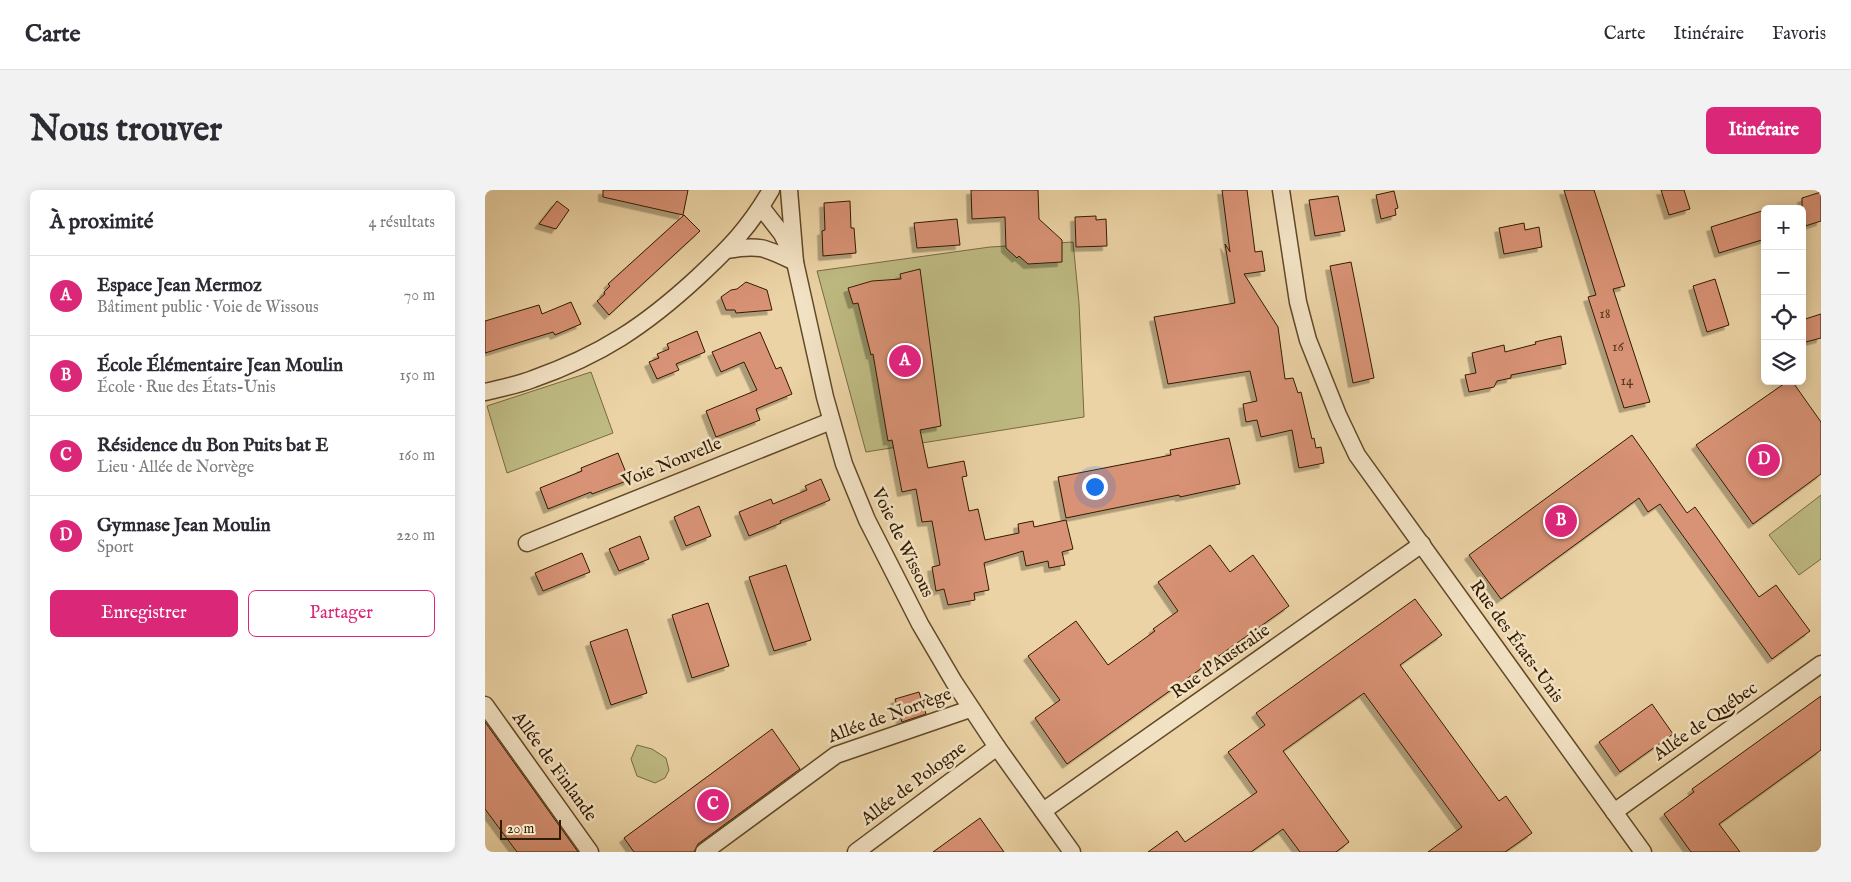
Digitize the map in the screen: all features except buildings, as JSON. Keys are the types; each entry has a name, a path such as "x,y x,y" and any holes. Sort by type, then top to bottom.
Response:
{"street":[{"path":"485,392 532,380 617,342 670,302 727,250 746,229 771,190"},
{"name":"Voie de Wissous","path":"789,190 795,262 831,421 844,464 867,520 920,624 970,709 1073,852"},
{"name":"Rue des États-Unis","path":"1281,190 1298,302 1308,340 1338,415 1357,455 1643,852"},
{"name":"Voie de Wissous","path":"761,207 782,234 795,262"},
{"path":"727,250 748,246 765,248 795,262"},
{"name":"Voie Nouvelle","path":"527,543 831,421"},
{"name":"Rue d'Australie","path":"1043,811 1421,544"},
{"name":"Allée de Québec","path":"1614,812 1821,664"},
{"name":"Allée de Finlande","path":"485,705 590,852"},
{"name":"Allée de Norvège","path":"704,852 836,755 970,709"},
{"name":"Allée de Pologne","path":"856,852 997,747"}],"shaded area":[{"path":"1073,242 1079,303 1084,417 866,452 817,271 990,247"},
{"path":"591,372 613,433 507,473 487,406"},
{"path":"1821,495 1821,559 1799,575 1769,535"},
{"path":"637,745 652,749 666,758 669,770 665,778 655,783 637,776 631,759"}],"place":[{"name":"Espace Jean Mermoz","path":"905,361"},
{"name":"Gymnase Jean Moulin","path":"1764,460"},
{"name":"École Élémentaire Jean Moulin","path":"1561,521"},
{"name":"Résidence du Bon Puits bat E","path":"713,805"}]}
